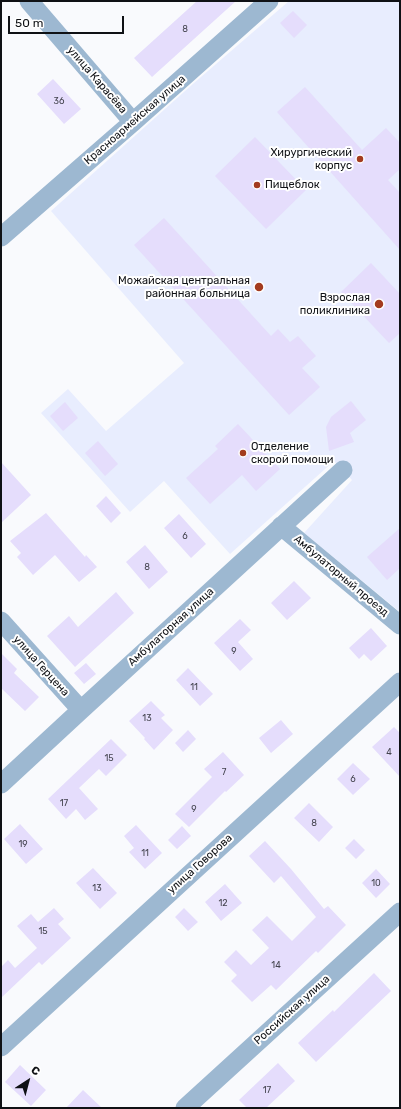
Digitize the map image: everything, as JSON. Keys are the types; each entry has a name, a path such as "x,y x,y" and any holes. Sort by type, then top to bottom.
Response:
{"street":[{"name":"улица Карасёва","path":"29,1 133,122"},
{"name":"Красноармейская улица","path":"1,237 269,1"},
{"name":"Амбулаторная улица","path":"1,784 342,470"},
{"name":"Амбулаторный проезд","path":"281,526 400,625"},
{"name":"улица Герцена","path":"1,621 80,710"},
{"name":"улица Говорова","path":"1,1046 400,682"},
{"name":"Российская улица","path":"185,1108 400,912"}],"shaded area":[{"name":"Можайская центральная районная больница","path":"289,1 400,1 400,612 304,533 352,480 334,461 230,554 164,481 130,512 41,413 68,389 106,431 184,363 51,211 194,83"}],"building":[{"path":"197,1 236,1 152,77 134,58"},
{"path":"293,11 307,25 294,38 280,23"},
{"path":"53,79 81,109 64,124 37,94"},
{"name":"Хирургический корпус","path":"305,87 362,150 386,128 400,143 400,169 388,180 400,193 400,250 277,112"},
{"path":"255,137 306,190 266,229 215,176"},
{"path":"164,218 271,336 278,329 290,342 298,336 316,356 302,368 320,387 289,415 134,245"},
{"path":"371,263 400,294 400,333 389,343 341,292"},
{"path":"351,401 366,420 350,433 354,442 329,451 326,427 331,417"},
{"path":"65,402 78,418 63,431 50,416"},
{"path":"238,424 280,469 256,491 242,475 210,504 186,478 218,449 215,446"},
{"path":"98,441 118,464 105,476 85,453"},
{"path":"1,462 31,495 1,523"},
{"path":"106,496 121,513 111,523 96,506"},
{"path":"46,513 85,557 86,555 97,567 79,582 55,555 33,575 17,557 21,553 10,541"},
{"path":"179,514 206,544 191,558 164,528"},
{"path":"400,528 400,568 387,580 367,557"},
{"path":"145,545 168,572 149,589 126,562"},
{"path":"294,581 311,598 287,620 271,603"},
{"path":"116,592 134,613 75,667 47,636 69,616 78,627"},
{"path":"240,619 251,630 238,642 253,659 240,671 214,643"},
{"path":"371,628 387,646 371,661 364,654 359,659 349,648"},
{"path":"1,653 17,669 14,673 39,697 25,711 1,688"},
{"path":"86,663 96,674 84,684 74,673"},
{"path":"188,668 213,694 200,706 176,680"},
{"path":"151,701 165,715 161,718 173,730 154,750 129,721"},
{"path":"281,720 293,734 271,753 259,738"},
{"path":"394,727 400,733 400,777 372,747"},
{"path":"188,730 196,739 183,752 175,743"},
{"path":"111,739 127,755 106,776 99,769 79,788 98,809 85,820 76,809 66,819 48,799"},
{"path":"223,752 244,775 226,792 225,791 189,827 175,814 212,777 204,769"},
{"path":"353,763 370,779 353,795 337,779"},
{"path":"309,803 333,827 319,842 294,818"},
{"path":"20,824 43,849 26,864 4,839"},
{"path":"136,825 162,853 145,869 129,852 134,848 124,836"},
{"path":"182,826 191,836 177,849 168,840"},
{"path":"354,839 365,850 356,859 345,848"},
{"path":"265,841 291,869 324,909 328,906 346,925 318,953 316,951 276,990 271,985 252,1002 231,981 237,975 224,962 236,950 251,965 269,948 252,930 267,916 292,941 316,917 281,876 274,883 249,856"},
{"path":"93,868 117,893 100,909 76,883"},
{"path":"376,869 390,884 376,898 362,883"},
{"path":"225,884 242,903 221,921 205,902"},
{"path":"54,908 64,919 58,924 71,938 42,965 39,962 1,998 1,967 8,960 15,968 37,948 17,926 31,914 38,922"},
{"path":"184,908 198,922 188,931 175,917"},
{"path":"374,973 391,991 316,1062 298,1043 333,1010 334,1012"},
{"path":"278,1063 295,1081 266,1108 247,1108 239,1100"},
{"path":"20,1065 46,1090 31,1106 5,1082"},
{"path":"83,1090 102,1108 66,1108"}],"place":[{"name":"Хирургический корпус","path":"360,159"},
{"name":"Пищеблок","path":"257,185"},
{"name":"Можайская центральная районная больница","path":"259,287"},
{"name":"Взрослая поликлиника","path":"379,304"},
{"name":"Отделение скорой помощи","path":"243,453"}]}
